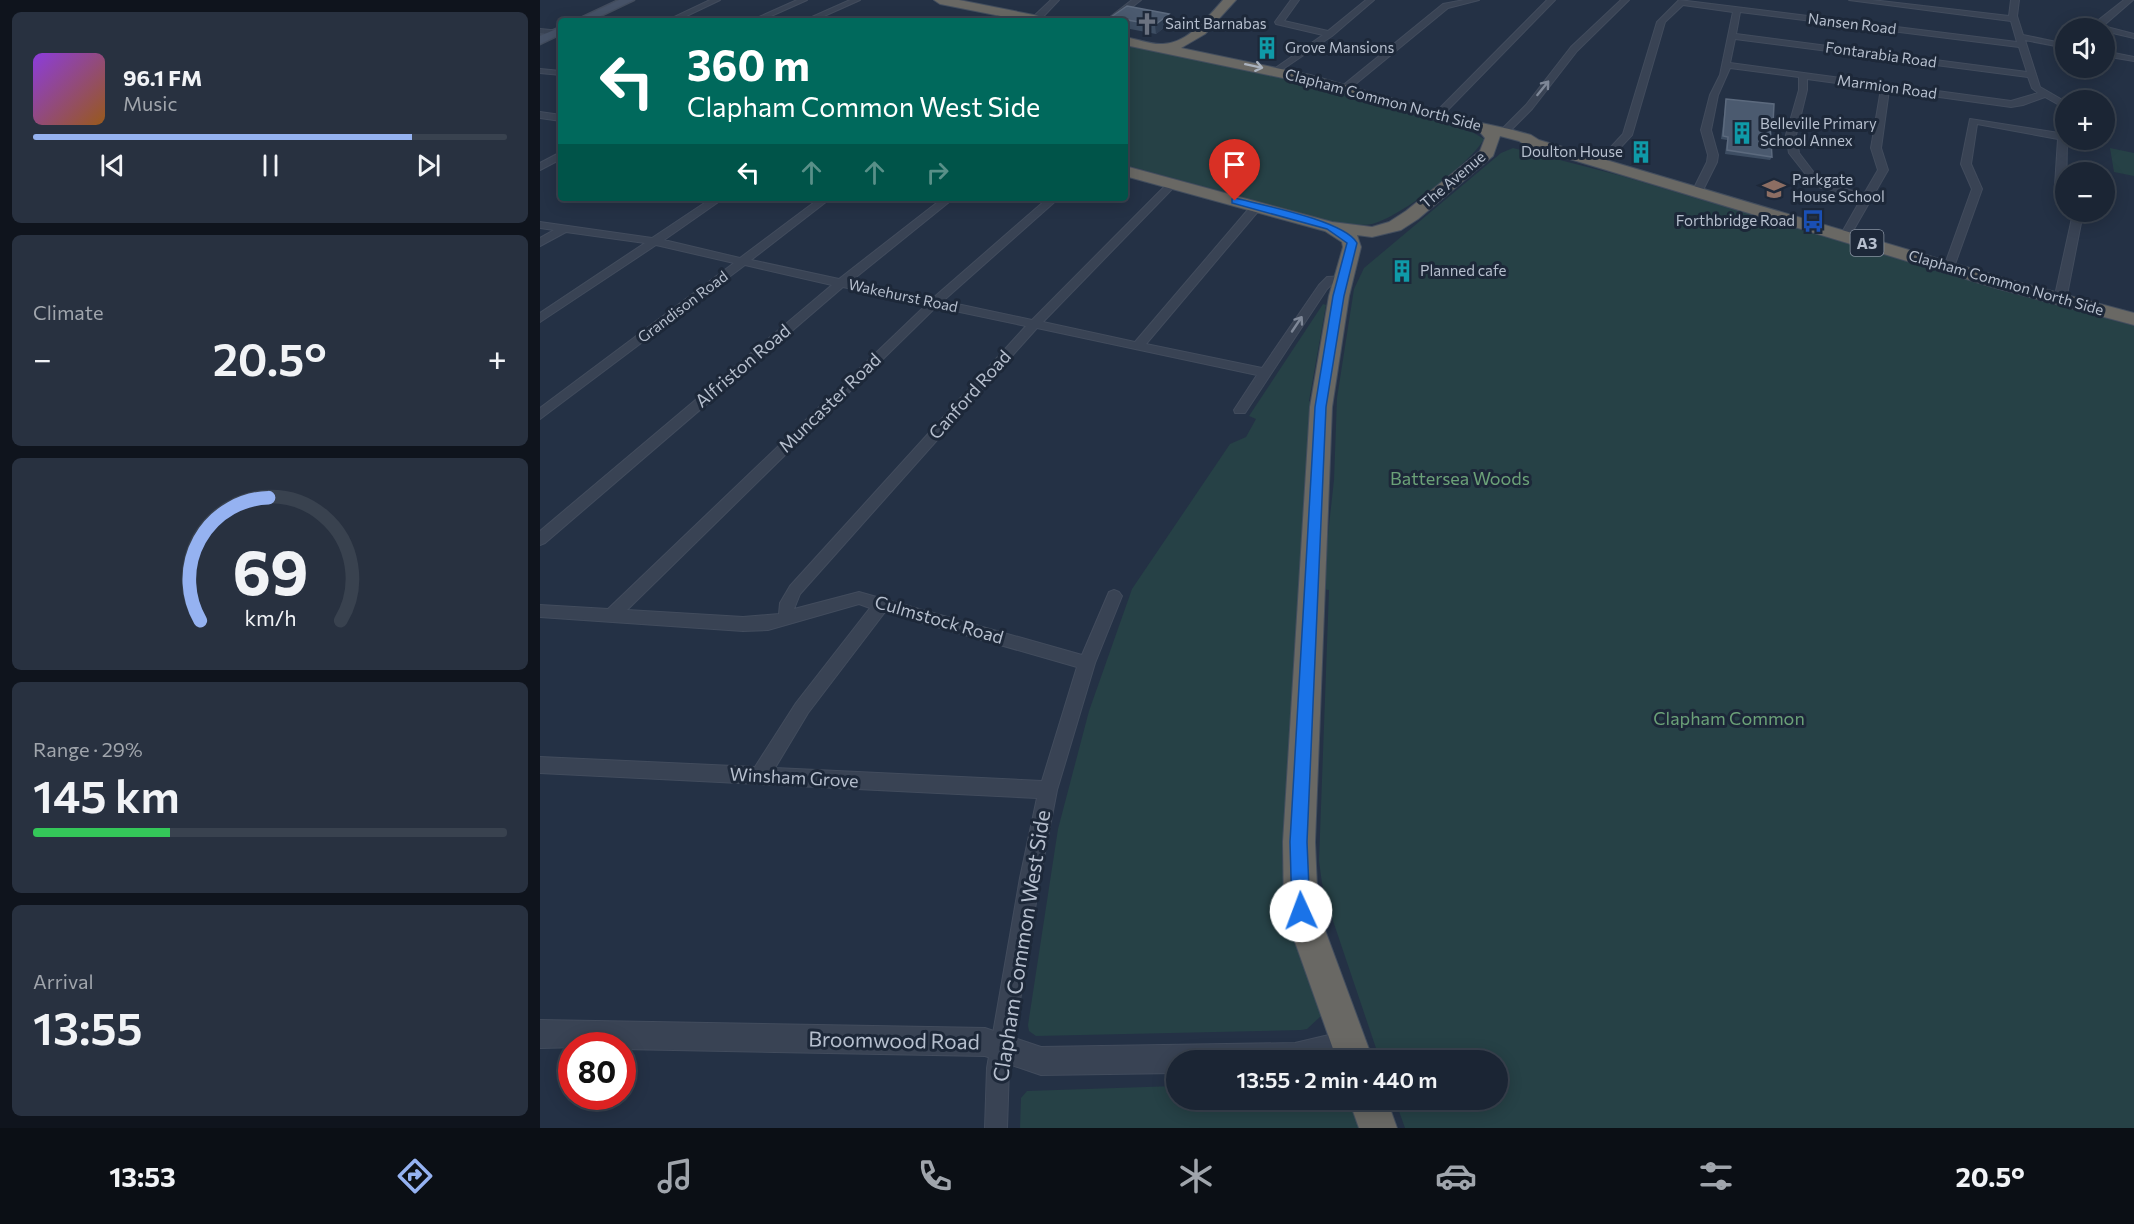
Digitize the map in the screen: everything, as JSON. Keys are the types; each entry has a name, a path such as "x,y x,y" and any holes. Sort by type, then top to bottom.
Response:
{"highway":[{"path":"940,0 967,3 999,18"},
{"path":"1159,48 1178,46 1192,39 1230,0"},
{"path":"1192,39 1190,49 1196,55"},
{"name":"Clapham Common North Side","path":"1128,41 1277,71 1344,89 1494,131 2060,300 2134,319"},
{"name":"The Avenue","path":"1345,273 1393,232 1395,226 1487,153 1494,140 1494,131"},
{"name":"Clapham Common North Side","path":"1487,153 1506,144 1533,143"},
{"name":"A3","path":"1128,172 1331,227 1367,233 1395,226"},
{"path":"1331,227 1350,239 1352,243 1347,259 1321,407 1299,842 1301,911 1351,1050"},
{"path":"1372,1110 1378,1128"}],"main road":[{"path":"587,18 628,0"},
{"path":"540,40 558,33"}],"street":[{"path":"677,18 716,0"},
{"path":"761,18 804,0"},
{"path":"814,18 856,0"},
{"path":"1033,18 1055,0"},
{"path":"1113,18 1137,0"},
{"path":"1294,0 1279,22 1329,34"},
{"path":"1277,71 1329,34 1370,0"},
{"path":"1441,0 1451,4"},
{"path":"1344,89 1438,12 1451,4 1475,0"},
{"path":"1437,116 1551,0"},
{"path":"1494,131 1529,106 1574,49 1625,0"},
{"path":"1853,0 2014,19"},
{"path":"2015,0 2014,19 2037,90 2055,100"},
{"path":"2107,18 2128,0"},
{"path":"1601,163 1627,135 1661,22 1665,14 1683,1"},
{"name":"Nansen Road","path":"1683,1 2055,45"},
{"path":"1697,192 1712,162 1713,155 1706,130 1714,95 1722,84 1737,9"},
{"path":"540,31 558,32"},
{"path":"2115,32 2134,36"},
{"name":"Fontarabia Road","path":"1732,36 2031,75"},
{"path":"2115,55 2134,59"},
{"name":"Marmion Road","path":"1726,65 2015,104 2023,104 2034,96 2045,94"},
{"path":"540,71 558,73"},
{"path":"1803,75 1803,90 1791,135 1794,153 1818,184 1867,198"},
{"path":"1845,236 1883,168 1876,149 1885,104 1885,87"},
{"path":"540,116 558,118"},
{"path":"1949,267 1977,189 1966,164 1973,121 2055,136"},
{"path":"541,166 558,157"},
{"path":"541,166 558,168"},
{"name":"Canford Road","path":"788,618 787,602 795,591 1034,324 1172,184"},
{"path":"540,318 715,201"},
{"name":"Grandison Road","path":"540,415 822,201"},
{"name":"Alfriston Road","path":"540,539 841,283 945,201"},
{"name":"Muncaster Road","path":"612,615 934,303 1051,201"},
{"path":"1138,346 1256,207"},
{"path":"2060,300 2076,222"},
{"name":"Wakehurst Road","path":"540,225 654,242 1265,373"},
{"path":"540,243 563,229"},
{"path":"1240,410 1323,287 1331,279 1345,273"},
{"name":"Clapham Common West Side","path":"996,1128 998,1068 1030,878 1048,790 1087,663 1114,596"},
{"name":"Culmstock Road","path":"540,611 743,624 768,623 850,599 866,599 1087,663"},
{"path":"760,776 802,708 882,604"},
{"name":"Winsham Grove","path":"540,765 1048,790"},
{"name":"Broomwood Road","path":"540,1034 968,1041 985,1042 1003,1047 1029,1060 1041,1062 1166,1060"}],"green space":[{"path":"1128,46 1287,79 1474,133 1484,139 1465,162 1450,175 1399,212 1372,224 1334,222 1128,166"},
{"name":"Clapham Common","path":"1513,148 1622,176 2015,294 2134,326 2134,1128 1405,1128 1399,1110 1508,1110 1508,1050 1377,1050 1328,906 1319,861 1329,590 1322,589 1334,480 1337,398 1354,289 1364,268 1501,153"},
{"path":"2110,150 2134,153 2134,176 2115,172 2115,162 2112,162"},
{"path":"1323,304 1326,305 1309,401 1314,403 1282,860 1294,919 1322,1006 1321,1016 1307,1029 1301,1030 1036,1036 1029,1031 1028,1025 1058,829 1089,711 1132,589 1230,444 1246,437 1256,419 1249,416"},
{"path":"1166,1086 1166,1110 1356,1110 1362,1128 1020,1128 1021,1098 1027,1091"}],"building":[{"path":"1127,6 1169,14 1155,25 1128,20 1128,18 1111,17"},
{"name":"Belleville Primary School Annex","path":"1726,99 1774,104 1773,124 1770,124 1772,157 1727,150 1728,137 1723,136"}],"place":[{"name":"Saint Barnabas","path":"1147,24"},
{"name":"Grove Mansions","path":"1267,48"},
{"name":"Belleville Primary School Annex","path":"1742,133"},
{"name":"Doulton House","path":"1641,152"},
{"name":"Parkgate House School","path":"1774,189"},
{"name":"Forthbridge Road","path":"1813,221"},
{"name":"Planned cafe","path":"1402,271"}],"route":[{"path":"1235,201 1331,227 1350,239 1352,243 1339,296 1322,392 1299,842 1301,911"}],"park label":[{"name":"Battersea Woods","path":"1460,479"}]}
